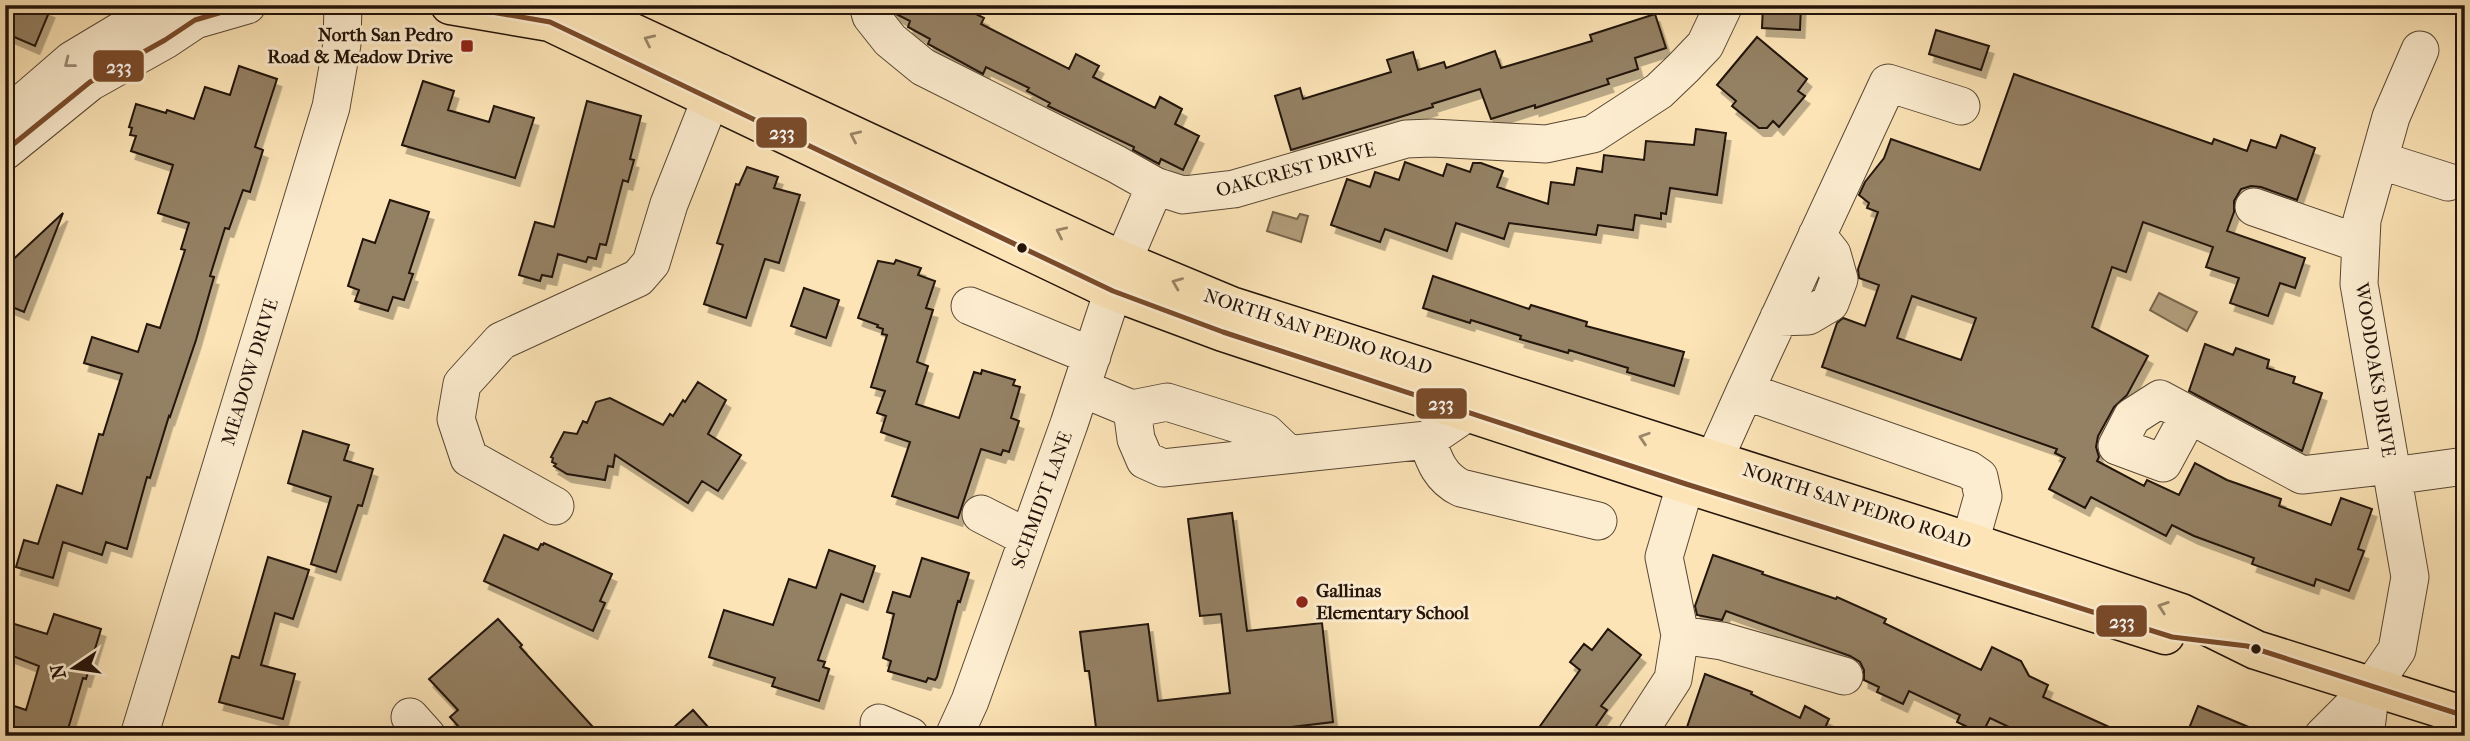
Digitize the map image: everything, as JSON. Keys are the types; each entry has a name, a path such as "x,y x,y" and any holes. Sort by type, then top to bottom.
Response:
{"main road":[{"name":"NORTH SAN PEDRO ROAD","path":"450,5 550,23 716,86"},
{"name":"NORTH SAN PEDRO ROAD","path":"573,5 716,86 1118,276 1223,332 1468,412 1698,466 1970,542 2180,613 2247,646 2465,716"},
{"name":"NORTH SAN PEDRO ROAD","path":"1118,276 1231,306 1698,466 2172,637 2247,646"}],"street":[{"path":"5,118 72,60 132,24 171,5"},
{"path":"5,151 90,82 195,20 247,5"},
{"name":"MEADOW DRIVE","path":"139,736 331,107 342,44 343,5"},
{"name":"OAKCREST DRIVE","path":"868,5 871,16 890,40 923,66 1155,186 1183,195 1234,190 1406,139 1546,144 1593,134 1659,91 1683,68 1705,46 1724,5"},
{"name":"WOODOAKS DRIVE","path":"2323,736 2371,688 2398,650 2410,577 2359,284 2362,220 2391,117 2420,50"},
{"path":"1636,736 1673,679 1680,635 1664,557 1698,466 1745,391 1779,317 1808,316 1830,303 1839,279 1832,254 1817,235 1888,83 1961,106"},
{"path":"555,506 469,458 456,419 462,384 501,341 638,278 651,263 669,204 716,86"},
{"path":"2379,160 2448,182"},
{"name":"SCHMIDT LANE","path":"954,736 970,701 1118,276 1155,186"},
{"path":"2254,207 2361,244"},
{"path":"970,306 1086,372 1132,409 1136,439 1145,460 1163,468 1427,440 1468,412"},
{"path":"1745,391 1969,470 1979,477 1983,496 1970,542"},
{"path":"1132,409 1167,402 1266,433 1287,453"},
{"path":"2189,415 2302,475 2465,466"},
{"path":"1427,440 1435,463 1448,482 1461,488 1598,521"},
{"path":"981,514 1028,538"},
{"path":"1680,635 1722,640 1844,676"},
{"path":"2365,736 2371,688"}],"shaded area":[{"path":"1273,212 1297,219 1300,214 1308,216 1301,242 1267,231"},
{"path":"2159,293 2197,312 2187,331 2150,310"}],"building":[{"path":"5,5 38,5 50,10 35,46 5,33"},
{"path":"890,5 958,5 984,18 981,24 1069,69 1076,54 1099,66 1093,77 1155,108 1160,97 1182,109 1175,124 1199,136 1183,170 1161,159 1159,164 1133,150 1134,147 1048,106 1050,103 1027,91 1029,88 986,67 983,74 928,44 930,39 908,27 910,21 896,14"},
{"path":"1763,5 1801,5 1800,30 1762,28"},
{"path":"1655,14 1666,48 1635,58 1638,69 1607,79 1609,84 1491,119 1480,89 1432,104 1433,107 1291,150 1275,96 1300,88 1303,99 1391,72 1387,60 1413,52 1418,70 1444,62 1446,68 1495,51 1501,68 1592,41 1590,35"},
{"path":"1936,30 1989,46 1981,70 1929,54"},
{"path":"1757,37 1807,79 1798,91 1805,96 1779,127 1773,121 1767,128 1759,128 1732,106 1736,101 1717,85"},
{"path":"239,66 277,79 255,147 263,150 250,192 243,190 229,229 225,228 210,276 214,277 196,340 150,478 147,477 127,549 106,542 102,555 63,542 53,578 16,567 24,540 38,544 57,485 82,494 99,434 103,435 122,374 84,363 92,337 138,352 147,324 160,328 185,250 181,249 189,223 158,213 173,165 131,151 136,136 130,135 132,128 129,127 136,104 194,119 205,87 230,95"},
{"path":"2014,74 2212,144 2214,139 2247,151 2251,140 2276,148 2281,135 2315,148 2297,200 2251,186 2241,189 2234,201 2234,212 2227,231 2305,258 2295,288 2280,283 2268,316 2230,303 2239,278 2206,267 2213,247 2143,222 2126,272 2112,267 2092,327 2148,356 2127,395 2114,407 2098,436 2097,461 2144,486 2147,480 2179,495 2195,463 2227,480 2281,499 2279,506 2331,525 2341,498 2372,509 2358,549 2364,551 2349,591 2316,579 2314,586 2252,564 2254,558 2172,525 2166,536 2091,497 2085,508 2049,489 2065,458 2055,453 2057,449 1822,367 1837,323 1843,318 1865,326 1879,285 1859,278 1858,269 1878,212 1867,208 1869,203 1859,195 1865,182 1884,158 1891,139 1980,170","holes":["1912,296 1976,318 1961,360 1897,338"]},
{"path":"423,81 454,91 448,110 489,122 494,106 534,118 515,178 402,145"},
{"path":"587,101 641,116 630,159 634,160 628,182 623,180 606,245 600,244 596,259 588,257 586,262 558,254 552,277 542,275 540,281 519,275 535,222 554,227"},
{"path":"1696,129 1726,133 1717,195 1670,188 1666,214 1661,213 1661,219 1635,215 1633,230 1598,225 1596,235 1509,223 1504,239 1456,223 1447,251 1385,229 1380,242 1331,225 1347,179 1370,187 1375,172 1399,180 1405,162 1443,176 1447,164 1470,172 1473,163 1481,163 1503,171 1497,187 1548,204 1551,182 1574,185 1577,168 1602,172 1604,155 1644,160 1646,141 1694,145"},
{"path":"747,167 778,177 774,188 800,195 779,263 765,259 746,318 704,304 723,245 717,243 736,184 739,185"},
{"path":"390,200 429,212 409,273 413,274 404,300 393,297 388,311 355,301 359,290 348,286 363,239 375,243"},
{"path":"63,213 24,312 5,304 5,267"},
{"path":"896,260 921,268 918,275 935,281 926,308 933,310 917,362 928,366 916,404 959,418 974,372 981,374 982,370 1015,380 1013,385 1020,387 1011,418 1019,421 1009,452 1003,450 1001,455 981,449 958,518 892,496 910,442 881,432 886,416 877,413 885,391 871,387 887,335 882,334 883,329 877,327 878,325 858,318 878,261 894,264"},
{"path":"1433,276 1529,309 1531,305 1587,322 1586,326 1684,352 1674,386 1627,372 1628,368 1520,339 1521,336 1471,320 1470,323 1423,308"},
{"path":"804,288 839,300 826,338 791,326"},
{"path":"2205,344 2233,355 2236,348 2269,360 2267,368 2295,377 2293,383 2322,393 2302,451 2189,391"},
{"path":"698,382 726,400 708,434 741,455 718,491 702,481 688,503 615,455 613,467 608,466 605,480 567,474 554,466 556,464 551,457 564,432 577,434 583,421 587,423 596,402 610,398 663,425 670,414 673,416 683,400 685,402"},
{"path":"303,431 349,445 344,460 373,469 362,506 358,505 336,572 311,564 331,497 288,483"},
{"path":"1232,513 1247,631 1322,623 1333,722 1215,736 1097,736 1089,671 1085,671 1080,632 1148,624 1158,701 1230,693 1221,614 1200,616 1188,519"},
{"path":"504,535 538,550 544,543 612,574 600,601 605,603 593,631 484,581"},
{"path":"829,550 875,566 863,602 841,594 818,660 825,662 823,667 829,669 819,701 772,686 775,678 709,657 724,610 773,625 789,579 816,588"},
{"path":"1713,555 1763,572 1762,574 1836,599 1837,597 1886,619 1884,623 1981,670 1992,647 2021,661 2029,676 2048,685 2043,697 2129,736 2028,736 1990,718 1982,734 1957,722 1960,715 1909,691 1903,704 1877,692 1879,687 1864,680 1864,670 1860,662 1850,656 1726,611 1722,620 1697,615 1695,606"},
{"path":"268,557 309,570 293,619 275,613 261,665 295,674 283,719 219,702 232,656 239,658"},
{"path":"922,558 969,573 960,602 958,601 937,677 935,680 928,678 926,682 888,671 891,661 883,658 894,614 887,612 893,592 910,597"},
{"path":"54,614 101,629 66,736 18,736 20,729 5,724 5,703 26,710 39,666 5,653 5,621 47,634"},
{"path":"498,619 592,726 582,736 467,736 450,717 458,710 429,679"},
{"path":"1608,629 1641,655 1601,706 1607,710 1589,736 1533,736 1580,670 1570,662 1584,644 1592,650"},
{"path":"1705,674 1752,692 1751,694 1800,718 1805,706 1829,719 1824,730 1837,736 1684,736"},
{"path":"2198,706 2268,735 2268,736 2186,736"},
{"path":"693,710 716,736 664,736"}],"transit line":[{"name":"233","path":"5,151 90,82 195,20 246,5"},
{"name":"233","path":"451,5 550,22 1113,291 1223,332 1686,484 2172,637 2247,646 2465,716"}],"place":[{"name":"North San Pedro Road & Meadow Drive","path":"467,46"},
{"name":"Gallinas Elementary School","path":"1302,602"}]}
